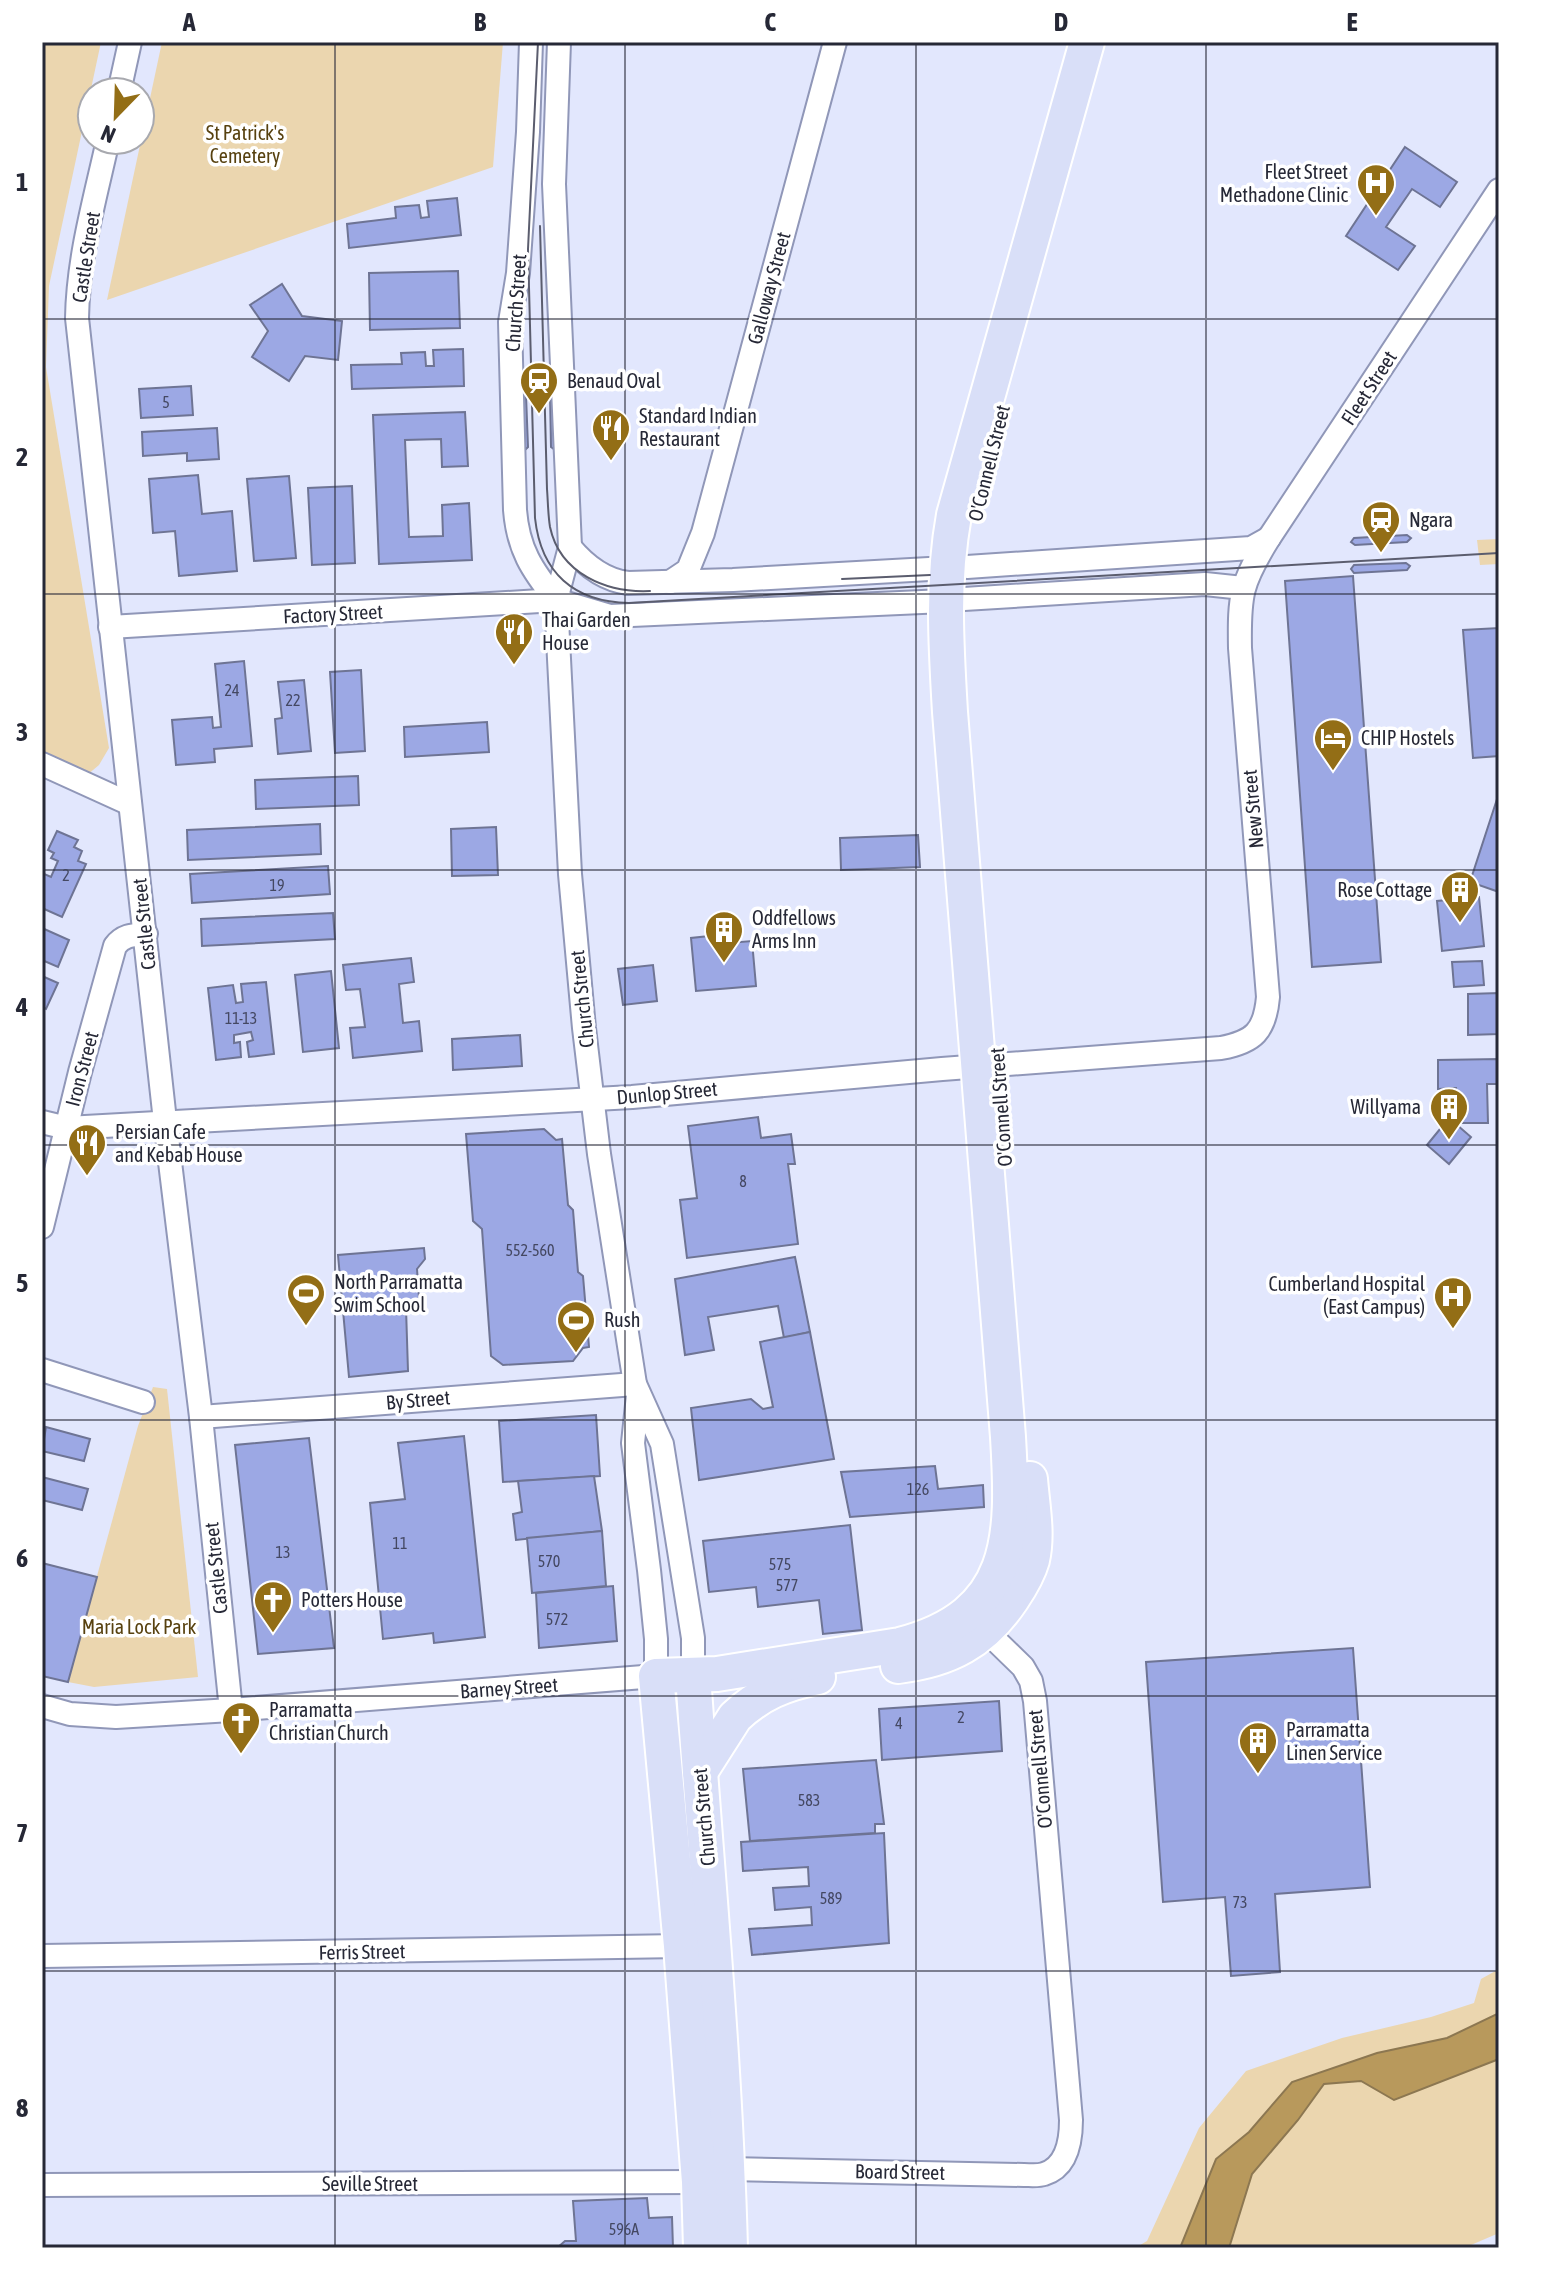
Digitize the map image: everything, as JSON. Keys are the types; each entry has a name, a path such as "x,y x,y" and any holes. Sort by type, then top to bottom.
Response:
{"main road":[{"name":"O'Connell Street","path":"956,583 949,543 954,515 1087,42"},
{"name":"O'Connell Street","path":"976,1622 978,1603 998,1571 1008,1542 1012,1499 1000,1327 988,1066 949,698 956,583 1106,42"},
{"name":"Barney Street","path":"656,1676 717,1674 900,1645 976,1622"},
{"path":"700,1772 735,1717 765,1693 798,1680 919,1664 950,1654 976,1622"},
{"name":"Church Street","path":"693,1675 714,1933 713,2175 701,2248"},
{"name":"Church Street","path":"656,1676 681,1946 713,2175 730,2248"}],"street":[{"path":"123,76 130,42"},
{"name":"Church Street","path":"531,42 518,273 510,322 515,510 528,563 556,600"},
{"name":"Church Street","path":"559,42 554,184 570,547 556,600 570,874 599,1154 636,1389 633,1443 651,1584 656,1676"},
{"name":"Galloway Street","path":"670,582 688,570 703,533 835,42"},
{"name":"Castle Street","path":"104,156 82,257 77,318 165,1121 201,1417 231,1710"},
{"name":"Fleet Street","path":"1243,588 1269,538 1499,190"},
{"path":"703,533 715,566 720,573 733,580"},
{"name":"Factory Street","path":"110,627 556,600 610,616 956,583 1236,550 1257,546 1269,538"},
{"path":"570,547 600,574"},
{"path":"556,600 593,575 600,574"},
{"name":"Factory Street","path":"600,574 622,582 1205,584 1243,588"},
{"name":"New Street","path":"1243,588 1239,606 1240,659 1268,997 1260,1028"},
{"path":"42,764 130,804"},
{"name":"Iron Street","path":"42,1227 115,946 127,936 146,934"},
{"name":"Dunlop Street","path":"42,1122 67,1128 593,1099 1221,1048 1251,1039 1260,1028"},
{"path":"42,1370 143,1402"},
{"name":"Church Street","path":"636,1389 662,1444 693,1638 693,1675"},
{"name":"By Street","path":"201,1417 636,1389"},
{"name":"O'Connell Street","path":"976,1622 1023,1667 1031,1681 1035,1701 1071,2120 1066,2156"},
{"name":"Barney Street","path":"42,1706 70,1714 116,1717 656,1676"},
{"name":"Ferris Street","path":"42,1956 681,1946"},
{"name":"Board Street","path":"713,2175 1044,2174 1066,2156"},
{"name":"Seville Street","path":"42,2185 713,2175"}],"green space":[{"path":"42,42 101,42 94,76 76,76 77,156 49,286 46,367 109,748 99,765 87,775 42,753"},
{"name":"St Patrick's Cemetery","path":"162,42 503,42 493,167 107,300 138,156 156,156 155,76"},
{"path":"1499,539 1499,564 1480,565 1477,540"},
{"name":"Maria Lock Park","path":"153,1387 167,1389 198,1677 94,1687 68,1682 138,1426"},
{"path":"1499,1969 1499,2013 1447,2038 1377,2053 1292,2082 1249,2132 1216,2159 1180,2248 1135,2248 1147,2241 1199,2128 1246,2071 1342,2038 1431,2017 1474,2003 1481,1979"},
{"path":"1499,2059 1499,2233 1464,2248 1229,2248 1252,2174 1324,2084 1361,2081 1394,2100"}],"shaded area":[{"path":"1499,2013 1499,2059 1394,2100 1361,2081 1324,2084 1252,2174 1229,2248 1180,2248 1216,2159 1249,2132 1292,2082 1377,2053 1447,2038"}],"building":[{"name":"Fleet Street Methadone Clinic","path":"1405,147 1457,182 1440,207 1412,189 1386,227 1415,246 1398,270 1346,236"},
{"path":"457,198 461,235 349,248 347,224 396,218 395,207 419,205 421,218 429,217 427,201"},
{"path":"458,271 460,328 370,330 369,273"},
{"path":"282,284 302,316 342,321 338,360 305,356 289,381 252,357 268,331 250,305"},
{"path":"463,349 464,386 352,389 351,365 402,364 401,353 425,352 426,366 434,366 433,350"},
{"path":"191,386 193,415 141,418 139,389"},
{"path":"553,391 555,450 551,447 550,394"},
{"path":"523,392 526,395 528,447 524,451"},
{"path":"465,412 468,466 442,467 441,439 405,440 409,537 443,536 442,505 469,503 472,560 379,564 373,415"},
{"path":"217,428 219,459 187,461 187,453 143,456 142,432"},
{"path":"198,475 202,514 232,511 237,571 179,576 175,531 153,533 149,479"},
{"path":"289,476 296,558 254,561 247,479"},
{"path":"352,486 355,563 312,565 308,488"},
{"path":"1407,535 1411,538 1407,542 1355,545 1351,542 1354,538"},
{"path":"1406,563 1410,566 1407,570 1354,573 1351,569 1354,565"},
{"name":"CHIP Hostels","path":"1353,576 1381,962 1312,967 1285,581"},
{"path":"1499,628 1499,756 1473,758 1463,630"},
{"path":"244,661 252,746 214,749 215,762 176,765 172,720 212,717 213,728 221,727 215,664"},
{"path":"361,670 365,751 335,753 330,672"},
{"path":"304,680 311,751 278,754 275,719 282,718 278,682"},
{"path":"487,722 489,752 405,757 404,727"},
{"path":"358,776 359,805 256,809 255,780"},
{"path":"1499,793 1499,892 1470,882"},
{"path":"320,824 321,854 188,860 187,830"},
{"path":"496,827 498,875 452,876 451,829"},
{"path":"57,831 78,840 74,847 82,851 78,861 86,864 62,917 42,908 42,873 51,877 58,861 51,858 54,853 48,850"},
{"path":"918,835 920,867 841,870 840,838"},
{"path":"328,866 330,894 192,903 190,874"},
{"name":"Rose Cottage","path":"1479,897 1484,946 1442,951 1437,901"},
{"path":"333,913 335,939 202,946 201,919"},
{"path":"42,928 69,940 58,967 42,960"},
{"name":"Oddfellows Arms Inn","path":"728,934 729,943 752,941 756,986 696,991 691,938"},
{"path":"411,958 414,982 399,984 403,1023 419,1021 422,1051 353,1058 350,1028 365,1027 360,989 346,990 343,965"},
{"path":"1482,961 1484,985 1454,987 1452,962"},
{"path":"653,965 657,1001 623,1005 618,969"},
{"path":"331,971 339,1048 303,1052 295,975"},
{"path":"42,976 58,983 46,1009 42,1007"},
{"path":"266,982 274,1054 249,1057 247,1042 253,1040 251,1032 234,1035 234,1043 240,1042 241,1057 216,1060 208,988 233,985 236,1003 243,1002 241,984"},
{"path":"1499,993 1499,1034 1468,1035 1468,994"},
{"path":"520,1035 522,1066 453,1070 452,1039"},
{"path":"1499,1059 1499,1084 1487,1084 1488,1123 1457,1123 1456,1088 1438,1089 1438,1060"},
{"path":"758,1117 761,1138 791,1134 795,1164 788,1164 798,1244 687,1258 680,1200 697,1198 688,1126"},
{"name":"Willyama","path":"1449,1118 1471,1137 1449,1164 1427,1145"},
{"path":"544,1129 556,1140 562,1139 568,1205 573,1210 578,1272 583,1276 589,1347 583,1348 573,1361 503,1365 491,1356 482,1229 473,1221 466,1134"},
{"path":"424,1248 425,1259 417,1269 419,1298 406,1308 408,1371 349,1377 338,1255"},
{"path":"795,1257 810,1332 784,1338 778,1306 708,1317 714,1350 685,1355 675,1279"},
{"path":"810,1332 834,1459 699,1480 691,1408 751,1399 763,1409 773,1407 760,1342"},
{"path":"596,1415 600,1476 503,1482 499,1421"},
{"path":"46,1427 90,1439 84,1461 42,1451"},
{"path":"464,1436 485,1637 434,1643 433,1633 383,1639 370,1503 405,1499 398,1443"},
{"path":"309,1438 334,1648 258,1654 235,1445"},
{"path":"935,1466 938,1489 983,1485 984,1507 850,1517 841,1472"},
{"path":"594,1476 602,1531 516,1540 513,1514 522,1512 518,1481"},
{"path":"42,1477 88,1489 82,1510 42,1500"},
{"path":"850,1525 862,1630 823,1634 819,1600 758,1607 756,1587 709,1592 703,1541"},
{"path":"602,1531 606,1586 532,1593 527,1538"},
{"path":"42,1563 97,1577 68,1682 42,1676"},
{"path":"613,1586 617,1641 539,1648 536,1593"},
{"name":"Parramatta Linen Service","path":"1353,1648 1370,1887 1275,1894 1280,1972 1231,1976 1225,1897 1163,1902 1146,1662"},
{"path":"999,1701 1002,1751 882,1760 879,1709"},
{"path":"876,1760 884,1824 875,1824 875,1833 750,1841 743,1769"},
{"path":"884,1833 889,1943 752,1955 749,1929 812,1925 811,1907 775,1910 773,1888 809,1886 808,1867 743,1871 741,1842"},
{"path":"647,2198 649,2218 672,2217 673,2248 557,2248 565,2241 576,2241 573,2201"}],"tram line":[{"path":"538,42 528,249 535,518 544,554 553,569 577,590 592,597 629,603 1499,553"},
{"path":"540,226 550,527 564,557 588,577 618,588 650,591"},
{"path":"842,579 930,575"}],"place":[{"name":"Fleet Street Methadone Clinic","path":"1376,217"},
{"name":"Benaud Oval","path":"539,415"},
{"name":"Standard Indian Restaurant","path":"611,462"},
{"name":"Ngara","path":"1381,554"},
{"name":"Thai Garden House","path":"514,666"},
{"name":"CHIP Hostels","path":"1333,772"},
{"name":"Rose Cottage","path":"1460,924"},
{"name":"Oddfellows Arms Inn","path":"724,964"},
{"name":"Willyama","path":"1449,1141"},
{"name":"Persian Cafe and Kebab House","path":"87,1177"},
{"name":"North Parramatta Swim School","path":"306,1327"},
{"name":"Cumberland Hospital (East Campus)","path":"1453,1330"},
{"name":"Rush","path":"576,1354"},
{"name":"Potters House","path":"273,1634"},
{"name":"Parramatta Christian Church","path":"241,1755"},
{"name":"Parramatta Linen Service","path":"1258,1775"}]}
